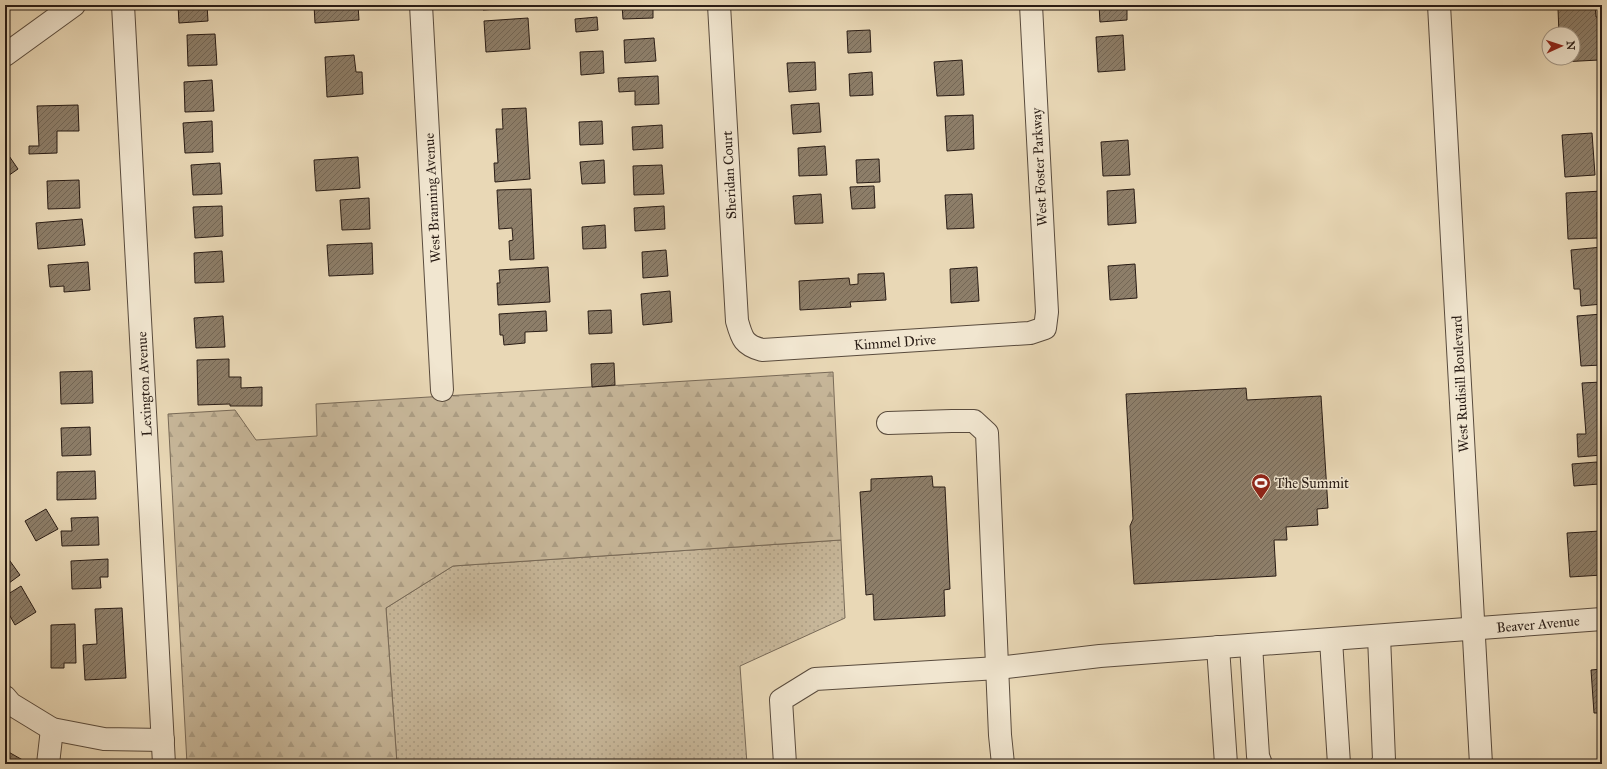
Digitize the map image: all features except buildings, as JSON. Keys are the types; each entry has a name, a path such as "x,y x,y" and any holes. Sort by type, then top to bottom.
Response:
{"street":[{"path":"5,54 74,5"},
{"name":"Lexington Avenue","path":"123,5 164,764"},
{"name":"West Branning Avenue","path":"421,5 442,390"},
{"name":"Sheridan Court","path":"719,5 737,322 742,337 746,342"},
{"name":"West Foster Parkway","path":"1031,5 1047,312 1045,328"},
{"name":"West Rudisill Boulevard","path":"1439,5 1481,764"},
{"name":"Kimmel Drive","path":"746,342 752,347 762,350 1030,333 1045,328"},
{"path":"888,423 974,421 987,433 1000,735 1003,764"},
{"name":"Beaver Avenue","path":"785,764 781,700 815,679 998,668 1100,656 1602,619"},
{"path":"1379,636 1384,760 1382,764"},
{"path":"1331,640 1339,764"},
{"path":"1251,645 1258,756 1261,764"},
{"path":"1218,647 1226,764"},
{"path":"5,697 11,704 52,729 104,739 163,740"},
{"path":"48,764 52,729"}],"green space":[{"path":"833,372 841,540 453,566 386,608 397,764 187,764 168,414 235,410 256,440 317,436 316,404"},
{"path":"841,540 845,618 740,666 747,764 397,764 386,608 453,566"}],"place":[{"name":"The Summit","path":"1261,500"}]}
